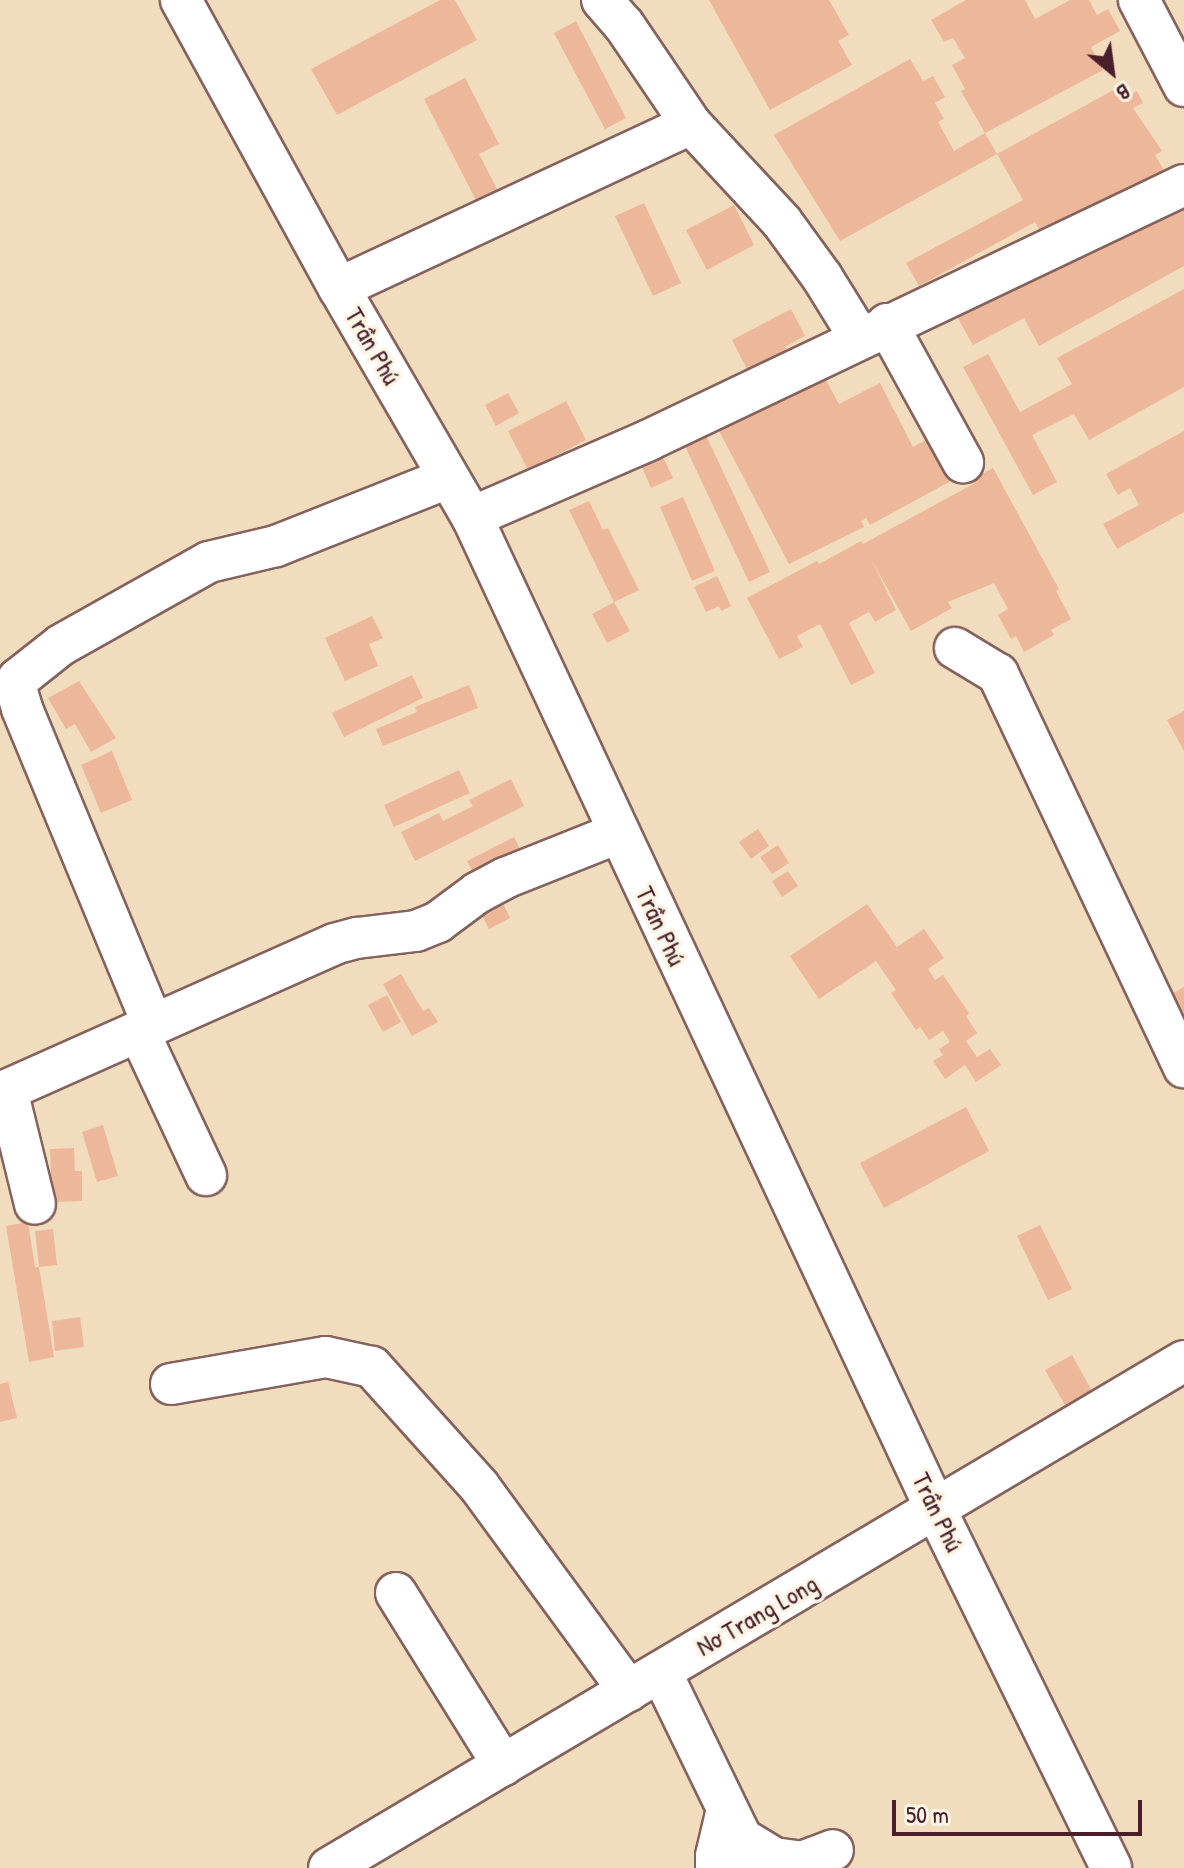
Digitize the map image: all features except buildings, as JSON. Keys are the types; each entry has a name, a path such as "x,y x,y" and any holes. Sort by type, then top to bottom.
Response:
{"street":[{"name":"Trần Phú","path":"181,0 339,288 472,517 936,1510 1111,1868"},
{"path":"602,0 624,25 691,124 782,222 822,277 873,331 963,462"},
{"path":"1139,0 1184,86"},
{"path":"339,288 691,124"},
{"path":"472,517 649,440 1184,185"},
{"path":"206,1175 22,708 17,692 18,679 61,645 209,562 276,546 448,478"},
{"path":"955,648 998,674 1184,1067"},
{"path":"35,1204 3,1091 334,944 416,931 438,922 477,893 505,878 618,833"},
{"path":"171,1384 326,1357 372,1367 479,1486 645,1681 735,1846 774,1858 802,1862 833,1850"},
{"name":"Nơ Trang Long","path":"329,1868 1184,1361"},
{"path":"396,1593 503,1765"}]}
